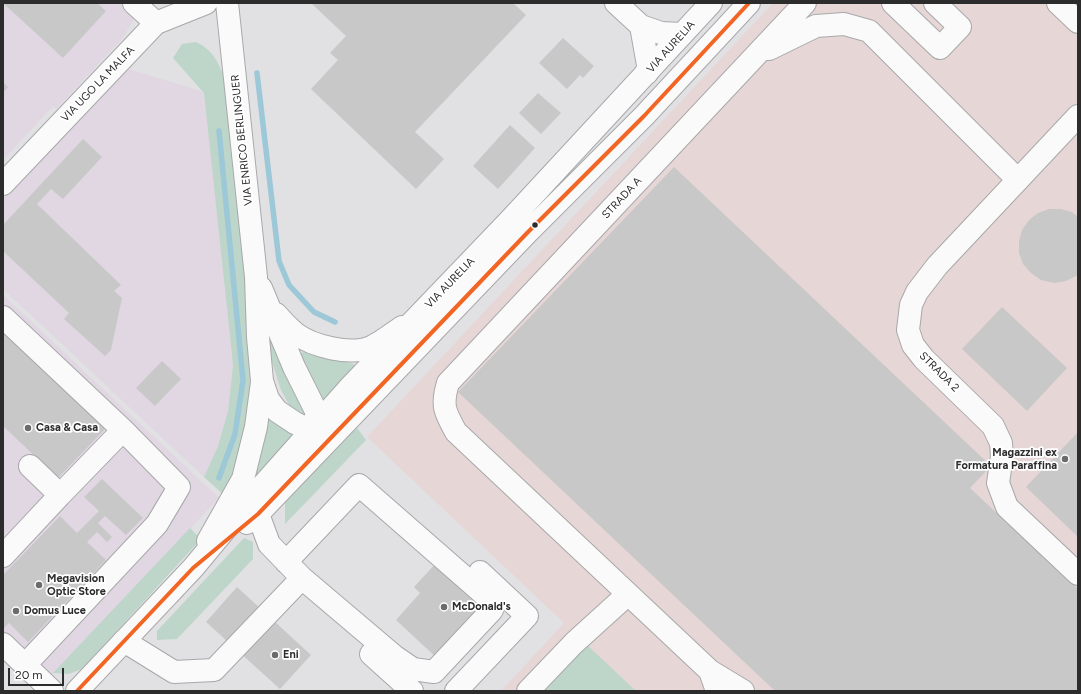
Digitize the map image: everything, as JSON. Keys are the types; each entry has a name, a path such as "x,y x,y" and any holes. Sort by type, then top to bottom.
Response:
{"main road":[{"path":"134,3 156,23"},
{"name":"VIA UGO LA MALFA","path":"3,184 156,23 206,3"},
{"name":"VIA ENRICO BERLINGUER","path":"193,568 243,479 256,427 262,381 258,337 256,277 227,3"},
{"path":"616,3 641,26 661,33 682,34"},
{"name":"VIA AURELIA","path":"77,691 193,568 247,503 351,386 512,218 711,3"},
{"name":"VIA AURELIA","path":"193,568 258,514 530,230 644,116 749,3"},
{"name":"STRADA A","path":"628,594 456,432 446,414 444,397 448,383 805,3"},
{"path":"894,3 940,48 960,27 935,3"},
{"path":"1058,3 1078,22"},
{"path":"758,53 816,26 844,24 869,31 1018,180"},
{"path":"641,26 648,65 647,73"},
{"name":"STRADA 2","path":"1078,116 937,266 917,292 911,305 908,330 913,345 924,359 993,426 1001,443 1002,456 998,483 1007,507 1078,574"},
{"name":"VIA ENRICO BERLINGUER","path":"256,277 294,367 316,411 317,426 304,427 277,411 268,399 262,381"},
{"name":"VIA ENRICO BERLINGUER","path":"268,303 288,327 305,339 332,348 354,351 370,347 417,318"},
{"path":"3,317 123,430 179,487 157,524 25,665"},
{"path":"303,466 315,443 317,426 348,420"},
{"path":"3,556 123,430"},
{"path":"30,466 60,495"},
{"path":"258,514 269,544 286,562 302,578 394,656 414,669 434,672 492,610 486,596 359,485 286,562"},
{"path":"417,535 453,546 527,616 456,691"},
{"path":"124,642 174,672 214,670 302,578"},
{"path":"528,691 574,643 628,594 714,681 743,691"},
{"path":"325,597 348,633 412,691"},
{"path":"3,644 52,691"}],"shaded area":[{"path":"3,3 144,3 122,39 56,109 53,106 3,160"},
{"path":"773,3 1078,3 1078,691 501,691 564,623 367,437"},
{"path":"122,67 204,92 233,365 228,411 218,446 204,477 3,289 3,197"},
{"path":"3,295 219,498 37,691 3,659"}],"green space":[{"path":"196,42 210,51 223,74 252,342 253,385 247,440 225,496 204,477 218,446 228,411 233,365 204,93 173,58 182,44"},
{"path":"269,337 307,415 290,407 281,390 266,343"},
{"path":"304,352 354,364 354,372 323,404 299,354"},
{"path":"267,413 296,437 252,480"},
{"path":"357,428 366,440 285,524 285,502"},
{"path":"190,528 201,539 82,669 69,674 53,673"},
{"path":"244,538 253,542 253,559 177,639 157,640 157,631"},
{"path":"585,643 636,691 543,691"}],"building":[{"path":"3,3 97,3 106,11 63,58"},
{"path":"311,3 513,3 526,15 415,132 444,159 416,189 311,89 338,60 330,53 346,36"},
{"path":"563,38 594,66 583,78 580,75 567,89 539,63"},
{"path":"3,82 8,87 3,93"},
{"path":"538,93 561,113 541,134 519,113"},
{"path":"510,125 535,148 498,189 473,166"},
{"path":"83,139 102,157 63,199 51,189 37,204 121,285 114,291 122,298 111,350 105,356 64,319 69,313 3,251 3,225"},
{"path":"674,167 991,466 970,488 1078,589 1078,691 775,691 458,392"},
{"path":"1049,209 1061,209 1072,212 1078,217 1078,275 1066,281 1054,283 1041,280 1031,273 1023,264 1019,253 1019,241 1022,230 1029,220 1038,213"},
{"path":"1002,307 1067,368 1027,411 962,349"},
{"path":"3,331 105,429 58,478 3,426"},
{"path":"162,361 181,379 155,406 136,388"},
{"name":"Magazzini ex Formatura Paraffina","path":"1078,432 1078,537 1026,487"},
{"path":"102,479 143,518 126,535 105,516 98,523 112,537 107,542 97,532 87,542 106,560 28,642 9,623 4,628 3,627 3,575 60,516 77,533 99,511 84,497"},
{"name":"McDonald's","path":"437,562 479,600 482,614 439,660 396,620 420,593 414,587"},
{"path":"237,587 311,655 280,689 206,622"}],"waterway":[{"path":"257,73 279,261 289,285 314,312 335,322"},
{"path":"219,131 243,380 235,434 219,478"}],"transit line":[{"path":"77,691 193,568 258,514 527,233 644,116 749,3"}],"place":[{"name":"Casa & Casa","path":"28,428"},
{"name":"Magazzini ex Formatura Paraffina","path":"1065,459"},
{"name":"Megavision Optic Store","path":"39,585"},
{"name":"McDonald's","path":"444,607"},
{"name":"Domus Luce","path":"16,611"},
{"name":"Eni","path":"275,655"}]}
